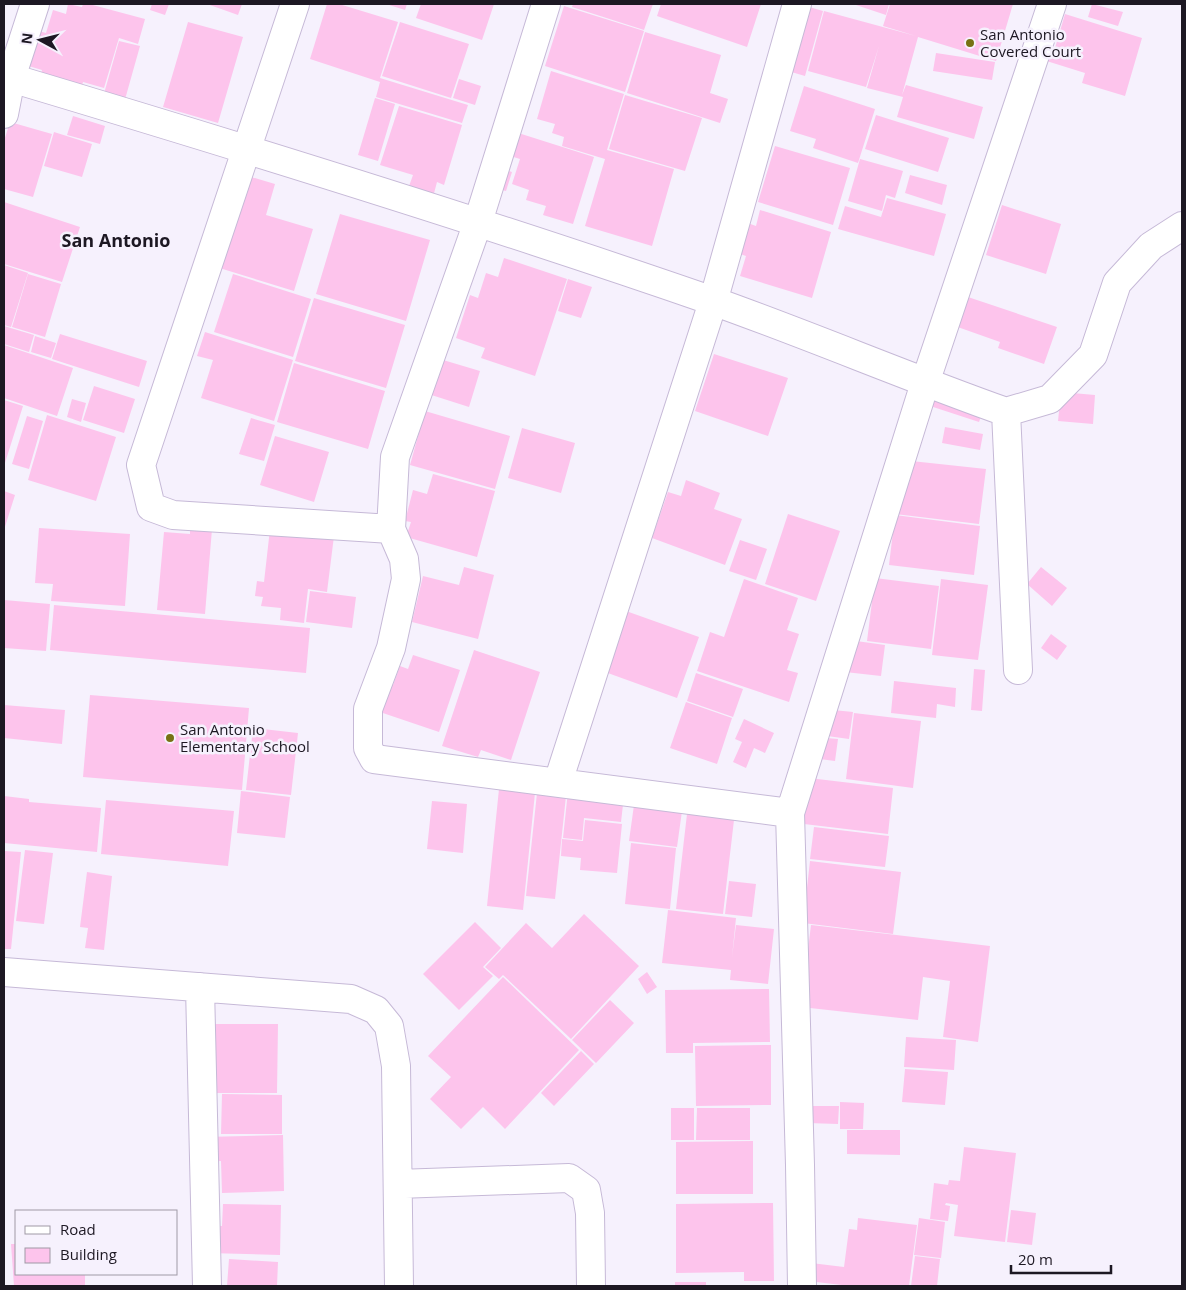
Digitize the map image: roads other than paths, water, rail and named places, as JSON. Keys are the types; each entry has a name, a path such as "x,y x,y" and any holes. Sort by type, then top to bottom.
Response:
{"street":[{"path":"4,114 11,78 35,4"},
{"path":"295,4 141,465 151,507 173,515 391,528"},
{"path":"546,4 478,222 395,457 391,528 404,559 406,579 391,648 368,709 368,748 374,759 790,813"},
{"path":"558,782 713,302 797,4"},
{"path":"802,1286 790,813 925,383 1052,4"},
{"path":"11,78 248,149 478,222 713,302 1006,412 1050,399 1093,355 1116,283 1151,246 1182,226"},
{"path":"1006,412 1018,670"},
{"path":"4,972 352,999 376,1010 389,1026 396,1066 399,1286"},
{"path":"200,987 207,1286"},
{"path":"398,1184 569,1178 586,1190 590,1213 591,1286"}],"place":[{"name":"San Antonio Covered Court","path":"970,43"},
{"name":"San Antonio Elementary School","path":"170,738"}],"district":[{"name":"San Antonio","path":"116,240"}]}
